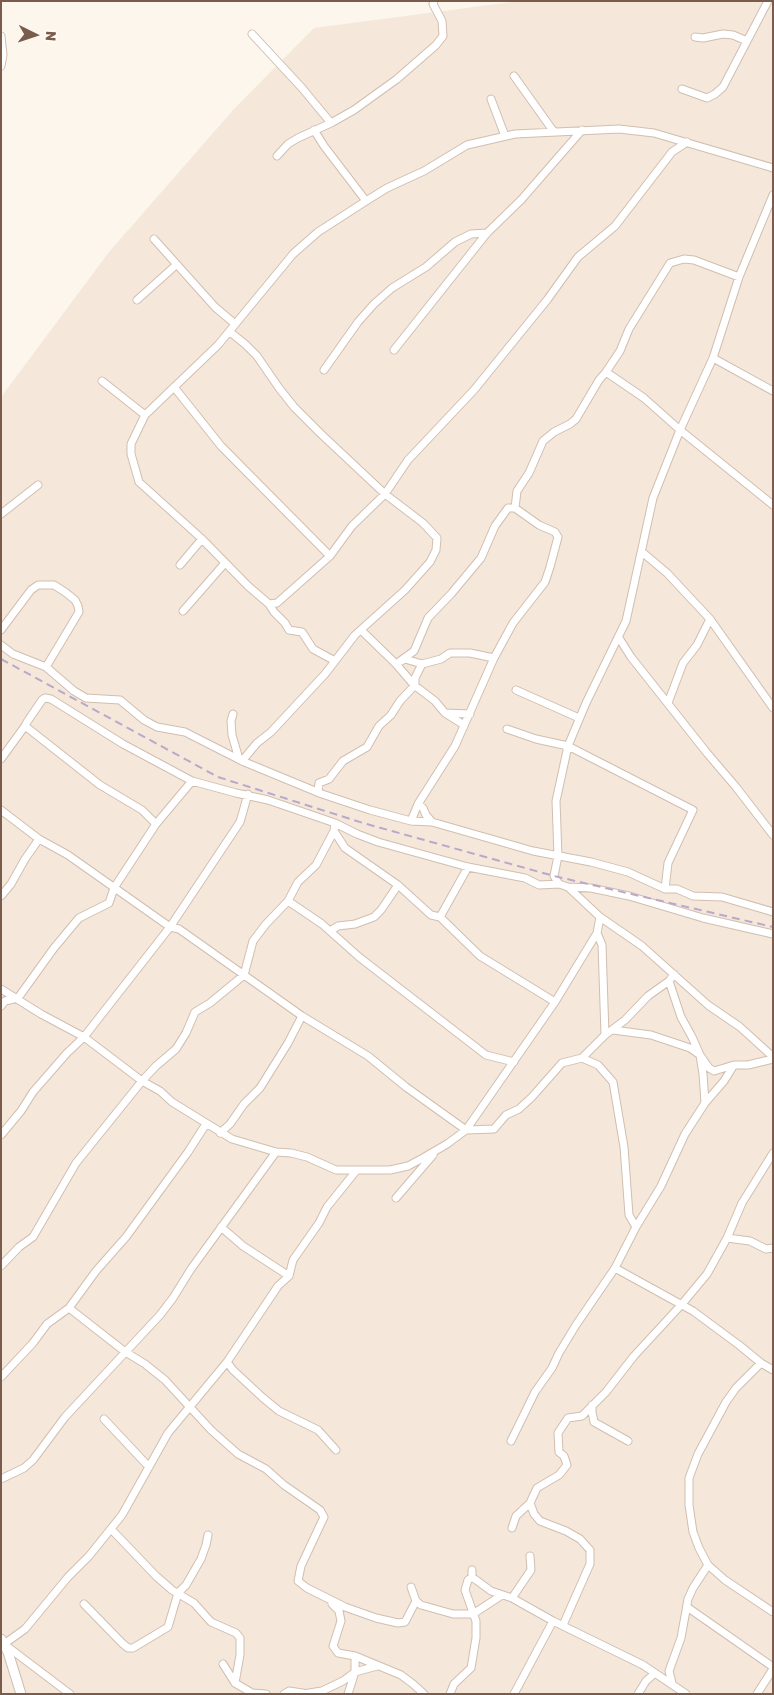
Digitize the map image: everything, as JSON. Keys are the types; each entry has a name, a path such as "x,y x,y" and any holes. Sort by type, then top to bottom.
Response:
{"street":[{"path":"277,156 288,144 354,110 397,80 436,45 443,36 442,21 433,4 434,1"},
{"path":"682,89 707,98 715,94 723,86 768,1"},
{"path":"252,34 302,88 331,123"},
{"path":"695,37 703,38 723,34 732,35 747,41"},
{"path":"1,36 3,55 1,66"},
{"path":"514,76 554,132"},
{"path":"491,99 505,136"},
{"path":"335,661 313,649 302,632 288,630 285,623 274,612 270,604 139,482 131,454 131,444 145,414 230,332 294,254 318,232 388,188 424,171 467,145 515,134 619,129 654,133 773,168"},
{"path":"314,130 366,201"},
{"path":"394,350 487,233 521,200 582,130"},
{"path":"270,604 277,603 330,556 352,526 385,494 408,460 474,390 547,300 578,257 615,226 672,152 687,142"},
{"path":"559,884 554,876 558,856 556,801 568,746 579,718 626,620 653,498 680,430 714,358 739,277 773,195"},
{"path":"324,370 358,322 392,288 426,267 456,242 471,234 487,233"},
{"path":"154,239 215,307 235,324"},
{"path":"515,508 517,491 529,473 542,441 576,419 599,380 620,351 629,329 670,263 684,258 694,260 739,277"},
{"path":"137,300 176,265"},
{"path":"230,332 257,356 294,407 385,494 423,523 437,538 436,550 430,562 405,590 361,630 271,732 257,743 241,760"},
{"path":"714,358 773,391"},
{"path":"606,372 644,398 680,430 773,505"},
{"path":"102,381 145,414"},
{"path":"174,387 221,446 330,556"},
{"path":"1,514 38,485"},
{"path":"396,664 414,651 428,618 451,594 480,558 495,526 508,508 515,508 539,525 555,532 558,536 558,543 545,582 513,622 494,658 455,746 418,804 411,821"},
{"path":"180,565 202,539"},
{"path":"642,552 667,573 710,620 773,708"},
{"path":"184,612 225,563"},
{"path":"1,630 31,590 38,585 54,585 75,600 79,612 46,667"},
{"path":"668,703 683,663 697,645 710,620"},
{"path":"361,630 396,664 414,685 434,701 445,713 464,725"},
{"path":"619,638 631,657 773,835"},
{"path":"1,645 13,654 46,667 74,692 86,698 120,700 144,720 157,727 184,732 241,760 318,792 370,810 411,821 432,822 498,842 628,872 665,889 677,889 693,896 722,897 773,912"},
{"path":"396,664 406,659 422,664 441,659 450,652 470,653 494,658"},
{"path":"318,792 319,783 328,779 343,761 367,748 379,726 391,715 414,685 415,678 422,664"},
{"path":"516,690 579,718"},
{"path":"1,759 42,700 45,698 51,699 124,744 192,780 268,800 334,827 343,828 378,842 468,867 525,878 539,884 559,884 568,887 590,888 629,896 703,918 773,934"},
{"path":"445,713 470,714"},
{"path":"233,714 231,721 232,735 241,760"},
{"path":"25,726 100,785 142,810 156,824"},
{"path":"506,729 536,739 568,746 693,810 668,862 665,889"},
{"path":"1,1006 6,1001 18,998 54,948 79,918 109,903 114,888 156,824 192,780"},
{"path":"1,1135 21,1111 33,1092 67,1053 84,1037 170,927 240,822 248,794"},
{"path":"418,804 432,822"},
{"path":"1,810 39,839 68,855 170,927 179,928 302,1016 368,1056 406,1087 466,1130 494,1129 506,1115 519,1109 532,1097 562,1063 582,1058 605,1035 626,1020 648,996 669,981 674,974"},
{"path":"334,827 345,848 398,885 430,915 440,917 480,956 555,1002"},
{"path":"1,1266 20,1247 34,1237 76,1162 142,1081 176,1049 186,1033 195,1012 210,1003 244,975 253,941 288,901 298,882 316,864 334,827"},
{"path":"1,896 11,884 39,839"},
{"path":"440,917 468,867"},
{"path":"330,931 338,926 356,924 374,917 398,885"},
{"path":"568,887 600,916 642,946 708,1005 740,1026 773,1058"},
{"path":"288,901 306,911 359,957 486,1055 514,1062"},
{"path":"1,988 41,1014 84,1037 142,1081 160,1091 172,1102 232,1140 276,1152 307,1157 336,1170 390,1170 408,1166 436,1151 466,1130 555,1002 597,933 600,916"},
{"path":"597,933 602,945 605,1035"},
{"path":"669,981 681,1018 708,1068 714,1071 734,1065 748,1065 773,1058"},
{"path":"220,1133 260,1088 288,1043 302,1016"},
{"path":"613,1030 651,1035 690,1048 700,1055 705,1103"},
{"path":"582,1058 598,1065 613,1082 624,1147 629,1215 636,1227"},
{"path":"511,1441 536,1392 552,1368 559,1353 615,1268 636,1227 661,1186 685,1134 705,1103 724,1081 734,1065"},
{"path":"1,1377 48,1324 69,1308 96,1271 126,1237 206,1124"},
{"path":"396,1198 436,1151"},
{"path":"1,1479 24,1468 33,1460 65,1417 124,1351 160,1315 276,1152"},
{"path":"512,1528 516,1516 530,1503 537,1488 559,1475 567,1465 564,1456 559,1452 558,1433 568,1418 582,1416 606,1392 634,1356 682,1304 706,1274 727,1238 742,1203 773,1152"},
{"path":"3,1641 25,1629 122,1516 168,1433 227,1362 278,1286 289,1276 293,1260 327,1207 356,1171"},
{"path":"221,1227 243,1246 289,1276"},
{"path":"727,1238 750,1241 766,1249 773,1248"},
{"path":"615,1268 682,1304 739,1345 760,1363 773,1370"},
{"path":"69,1308 165,1380 212,1430 238,1454 266,1469 284,1485 320,1510 324,1517 301,1566 298,1581 307,1588 345,1607 376,1618 398,1623 404,1622 410,1608 416,1601"},
{"path":"227,1362 233,1370 274,1407 318,1430 336,1450"},
{"path":"760,1363 736,1388 726,1402 698,1454 689,1478 689,1505 693,1532 708,1565 725,1580 773,1612"},
{"path":"592,1404 594,1422 628,1441"},
{"path":"104,1419 149,1467"},
{"path":"530,1503 534,1514 540,1521 566,1531 580,1539 590,1550 590,1564 563,1625"},
{"path":"111,1529 172,1590 194,1603 211,1622 236,1633 240,1638 240,1655 236,1683"},
{"path":"84,1604 122,1643 128,1648 133,1648 168,1627 178,1593 186,1586 200,1559 208,1535"},
{"path":"512,1598 531,1570 530,1556"},
{"path":"672,1683 669,1671 681,1638 688,1599 708,1565"},
{"path":"450,1694 454,1684 472,1668 476,1621 465,1590 472,1573 478,1583 512,1598 654,1672 686,1694"},
{"path":"411,1587 416,1601 421,1605 453,1614 473,1614 502,1595"},
{"path":"325,1597 339,1611 341,1621 333,1646 338,1653 355,1656 401,1675 424,1694"},
{"path":"686,1607 773,1668 758,1694"},
{"path":"514,1694 553,1621"},
{"path":"3,1641 22,1694"},
{"path":"3,1641 70,1694"},
{"path":"348,1694 355,1672 355,1656"},
{"path":"223,1664 236,1683 252,1693 266,1694"},
{"path":"284,1694 290,1691 309,1693 322,1691 343,1681 355,1672 377,1666"},
{"path":"638,1694 646,1680 654,1672"}],"shaded area":[{"path":"519,1 773,1 773,1694 1,1694 1,397 109,252 234,109 314,28"}],"railway":[{"path":"1,659 218,777 363,823 554,876 773,927"}]}
